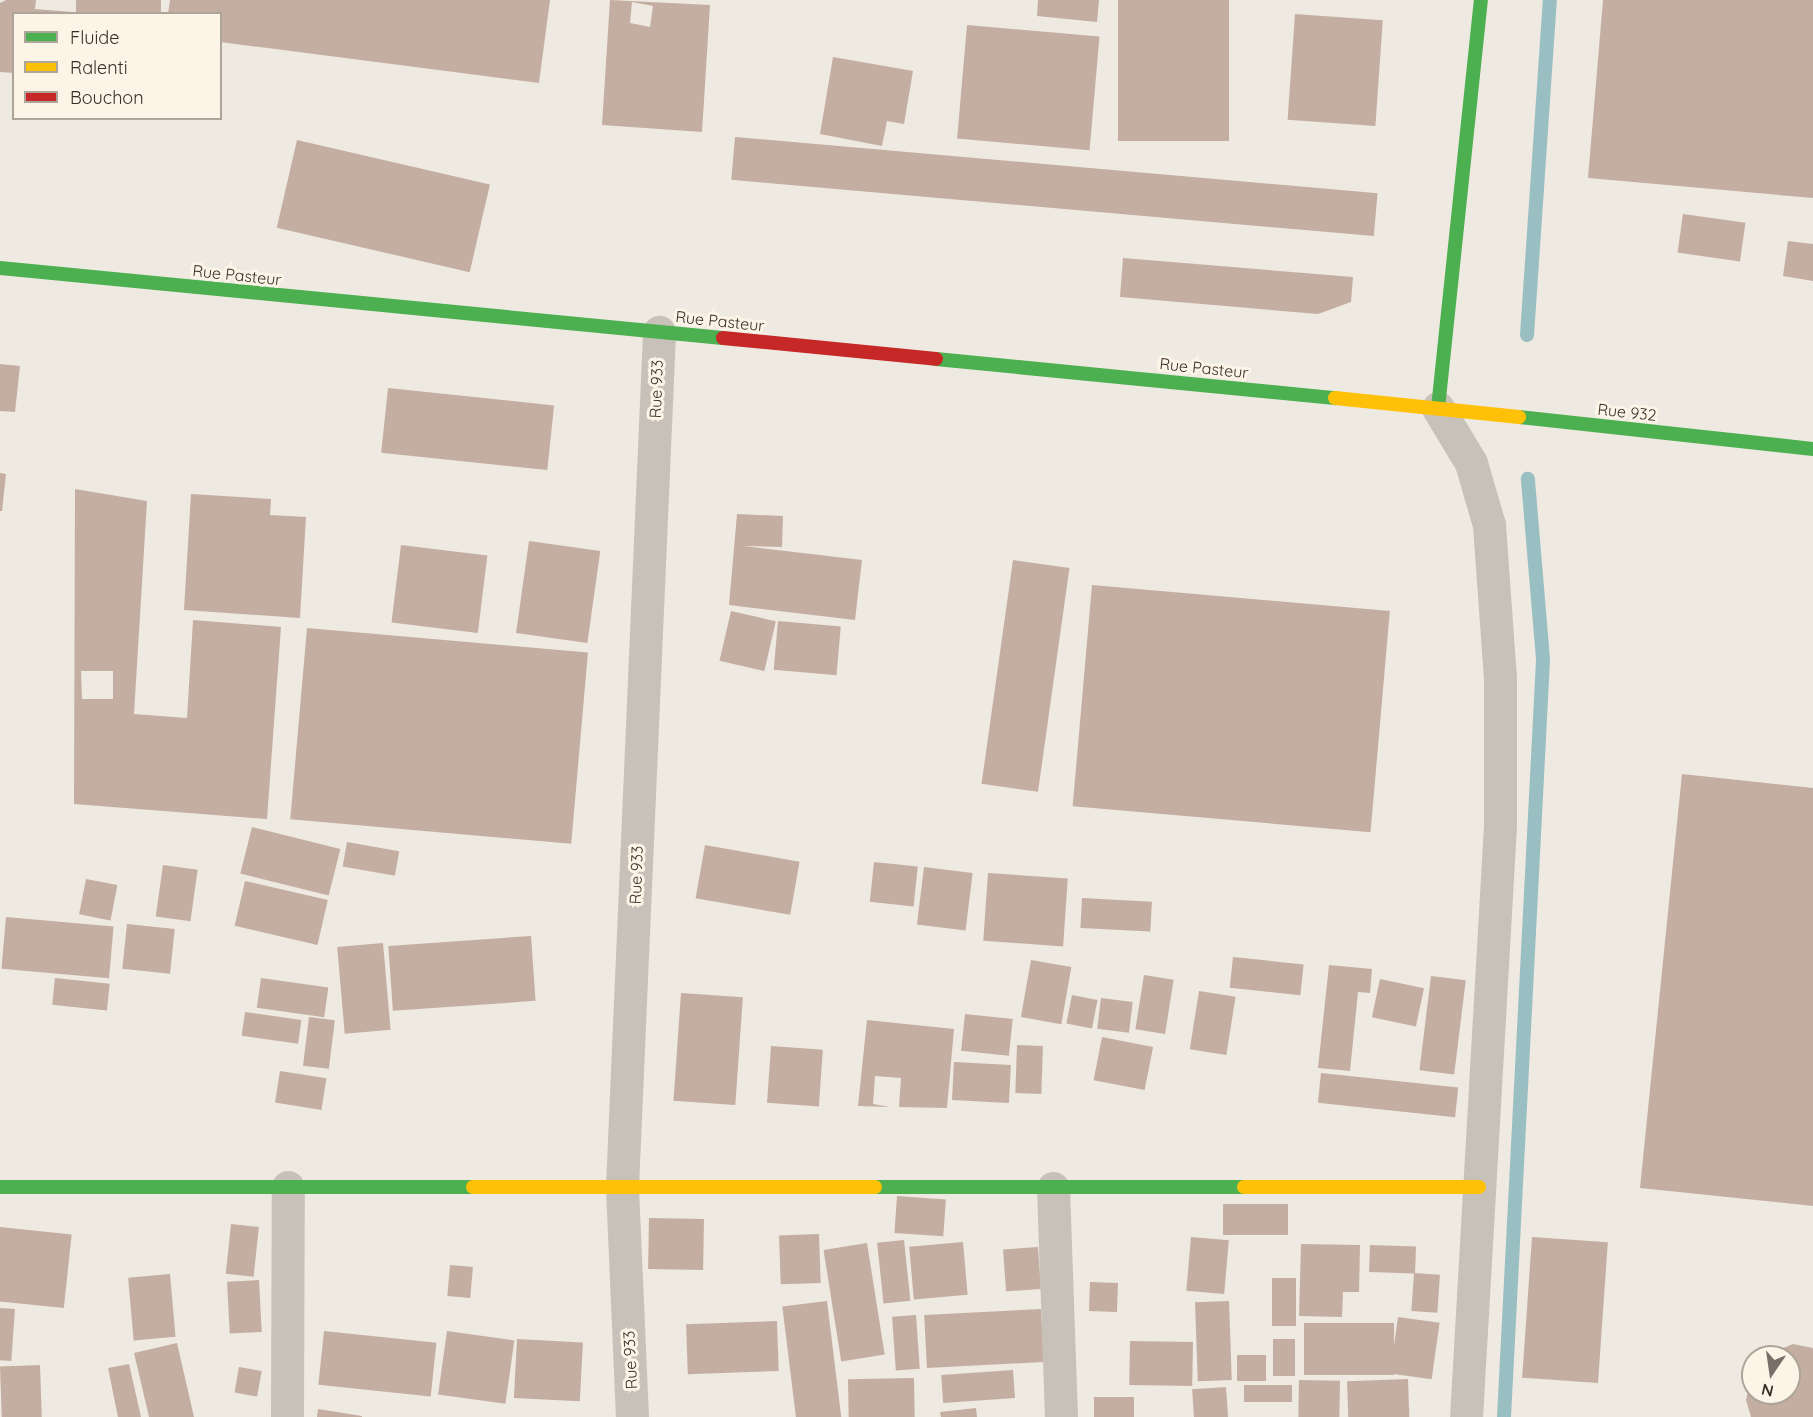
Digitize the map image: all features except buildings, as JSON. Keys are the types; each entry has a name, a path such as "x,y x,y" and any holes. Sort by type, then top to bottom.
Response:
{"street":[{"path":"1466,1417 1500,826 1500,677 1489,525 1471,463 1438,408 1480,0"},
{"name":"Rue Pasteur","path":"0,268 1438,408"},
{"name":"Rue 933","path":"632,1417 622,1187 659,332"},
{"name":"Rue 932","path":"1438,408 1813,449"},
{"path":"0,1187 1479,1187"},
{"path":"287,1417 288,1187"},
{"path":"1053,1188 1061,1417"}],"waterway":[{"path":"1527,335 1550,0"},
{"path":"1504,1417 1543,659 1528,479"}],"traffic: fast":[{"path":"1438,408 1481,0"},
{"path":"0,268 723,338"},
{"path":"936,359 1335,398"},
{"path":"1519,417 1813,449"},
{"path":"0,1187 473,1187"},
{"path":"875,1187 1244,1187"}],"traffic: slow":[{"path":"1335,398 1519,417"},
{"path":"473,1187 875,1187"},
{"path":"1244,1187 1479,1187"}],"traffic: jam":[{"path":"723,338 936,359"}]}
